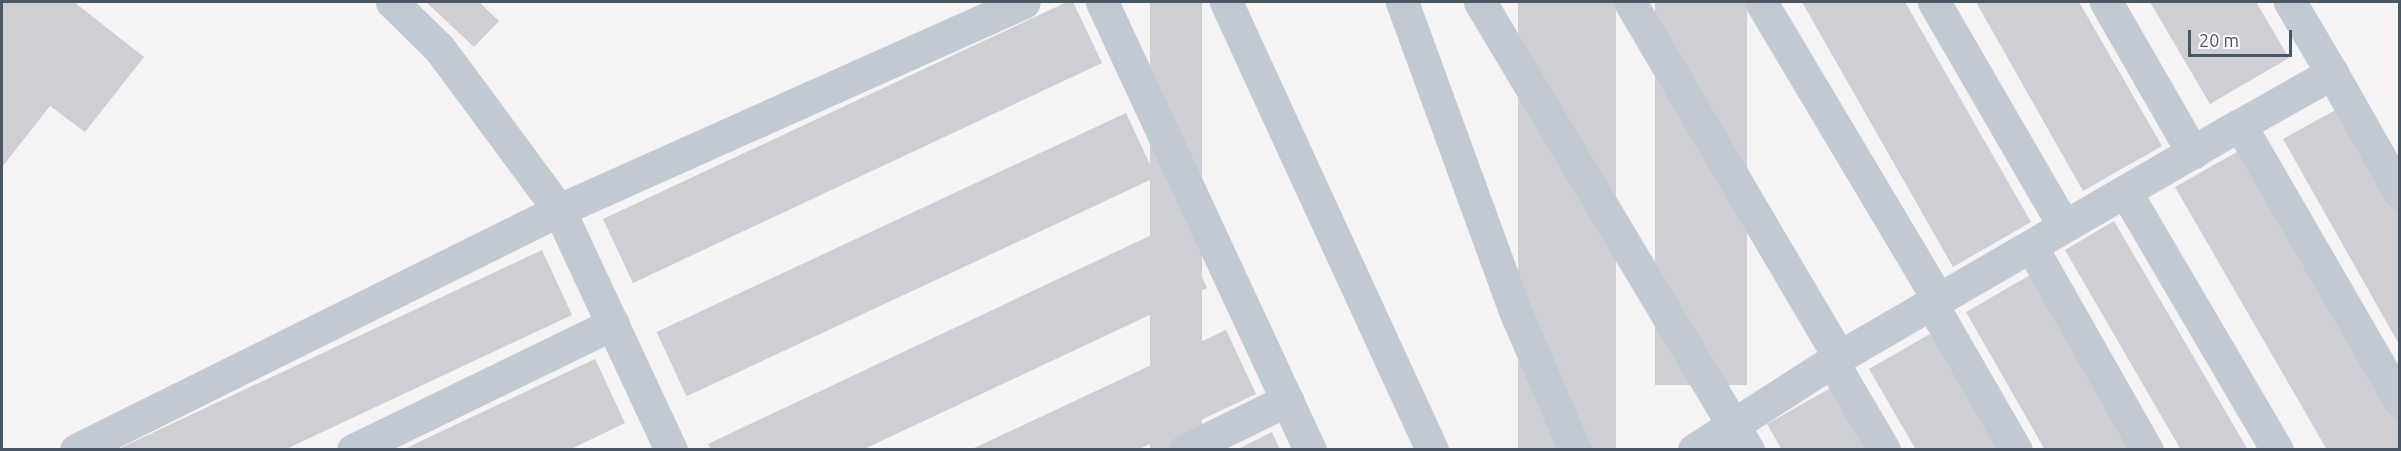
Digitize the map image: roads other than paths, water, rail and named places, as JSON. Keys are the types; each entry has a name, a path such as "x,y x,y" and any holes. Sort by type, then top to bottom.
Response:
{"lane":[{"path":"392,2 439,48 559,210 671,450"},
{"path":"76,450 559,210 1024,2"},
{"path":"1102,2 1310,450"},
{"path":"1226,2 1432,450"},
{"path":"1402,2 1515,311 1575,450"},
{"path":"1480,2 1741,436"},
{"path":"1630,2 1835,359 1884,450"},
{"path":"1761,2 1935,301 2016,450"},
{"path":"1934,2 2064,226"},
{"path":"2106,2 2193,153"},
{"path":"2290,2 2400,193"},
{"path":"1694,450 1741,436 1835,359 2332,73"},
{"path":"2240,125 2400,401"},
{"path":"2126,191 2277,450"},
{"path":"2031,246 2148,450"},
{"path":"353,450 613,324"},
{"path":"1185,450 1287,400"}]}
